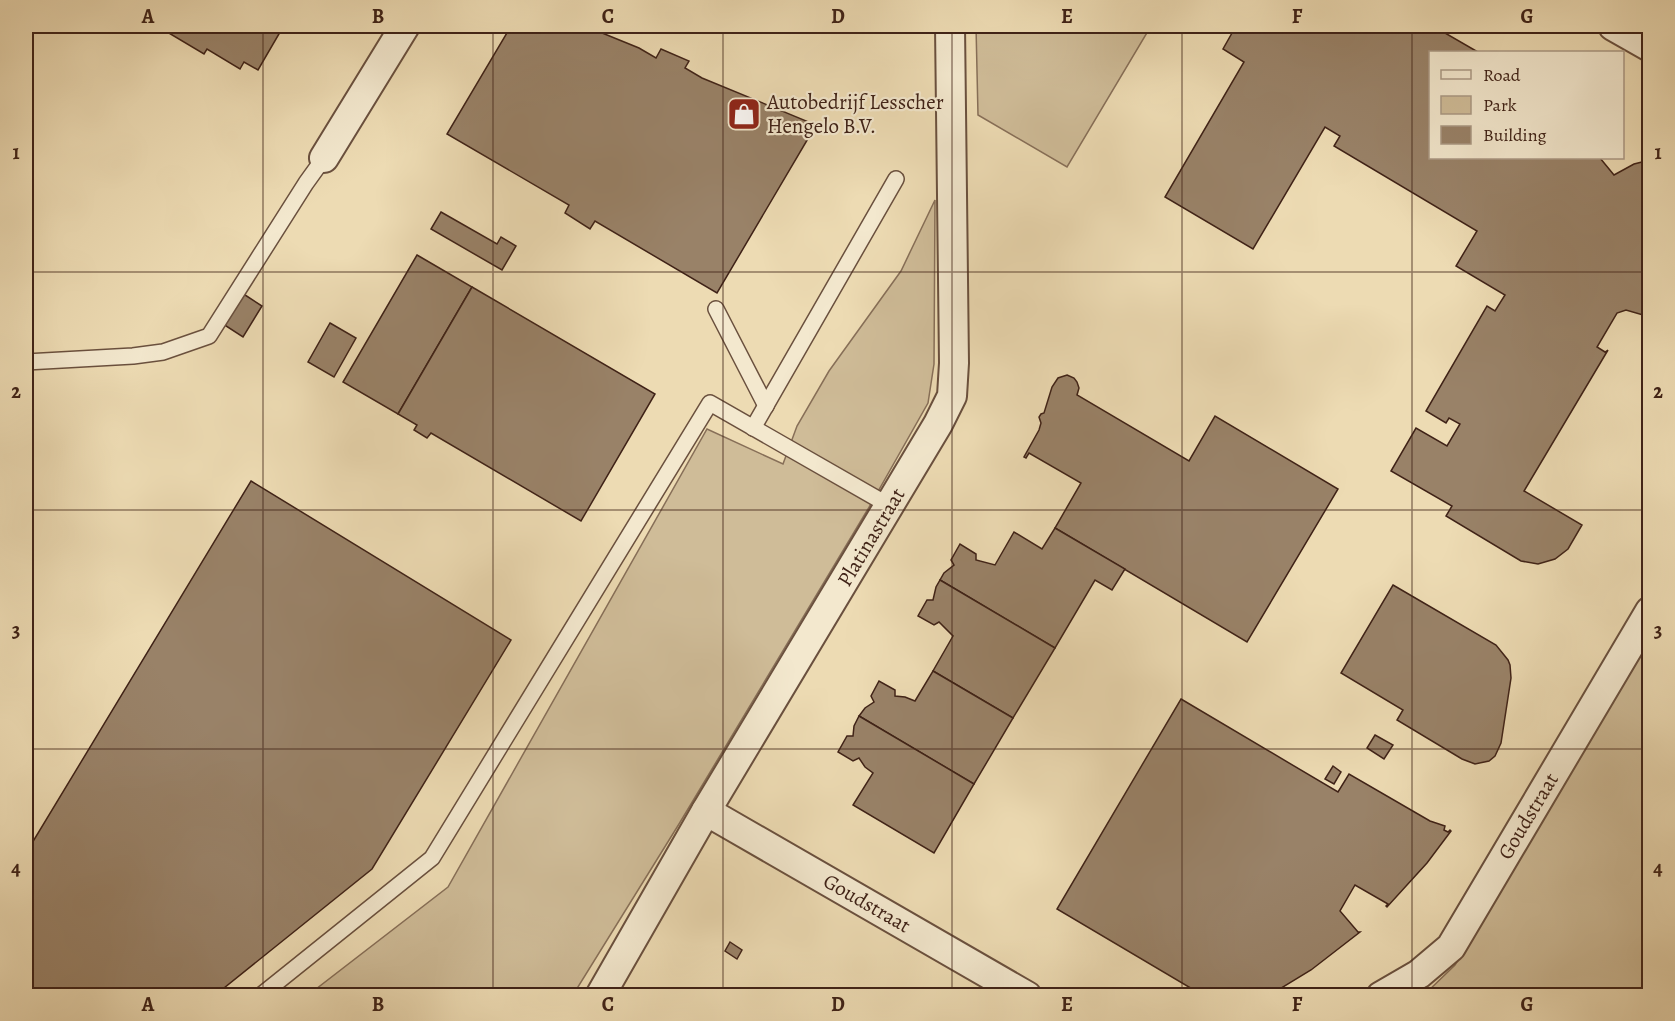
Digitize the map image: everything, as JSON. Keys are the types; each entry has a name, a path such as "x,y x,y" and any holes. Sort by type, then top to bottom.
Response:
{"street":[{"path":"324,159 405,26"},
{"name":"Platinastraat","path":"600,996 706,811 890,506 952,396 954,305 950,26"},
{"path":"1612,26 1650,47"},
{"name":"Goudstraat","path":"1381,996 1419,974 1451,946 1650,611"},
{"name":"Goudstraat","path":"706,811 1028,996"}],"lane":[{"path":"26,362 153,354 209,336 306,183 324,159"},
{"path":"753,428 896,179"},
{"path":"716,309 766,406"},
{"path":"260,996 432,858 710,403 890,506"}],"green space":[{"path":"976,26 1151,26 1067,167 978,115"},
{"path":"935,200 934,364 928,403 868,509 679,824 573,995 307,996 448,887 707,429 783,464 797,426 829,371 901,271"},
{"path":"1649,638 1649,995 1423,996 1455,965 1474,936"}],"building":[{"path":"157,26 283,27 258,70 244,62 240,69 207,49 204,54"},
{"path":"511,26 585,26 639,48 656,58 661,49 689,61 685,68 702,78 816,125 717,293 595,221 590,229 565,213 569,205 447,134"},
{"path":"1236,26 1433,26 1476,51 1429,51 1429,159 1601,159 1614,175 1634,164 1650,160 1650,317 1626,310 1617,313 1597,347 1605,352 1608,350 1524,491 1582,525 1568,549 1555,559 1538,564 1521,561 1446,516 1452,506 1391,471 1416,428 1447,446 1460,424 1449,418 1446,423 1426,411 1487,306 1495,311 1505,295 1456,266 1477,231 1334,146 1340,136 1325,127 1253,249 1165,197 1244,62 1223,49"},
{"path":"441,212 497,244 501,237 516,246 502,270 431,229"},
{"path":"417,255 472,287 398,414 343,382"},
{"path":"472,287 655,394 581,521 431,433 427,438 414,430 417,425 398,414"},
{"path":"242,293 262,306 243,337 223,324"},
{"path":"330,323 356,338 334,377 308,362"},
{"path":"1067,375 1077,382 1079,388 1077,395 1189,461 1215,416 1338,489 1247,642 1055,528 1081,483 1029,453 1026,458 1024,457 1039,430 1041,423 1039,417 1044,413 1052,387 1058,378"},
{"path":"251,481 511,640 372,869 214,996 26,996 26,853"},
{"path":"1055,528 1125,569 1112,590 1095,580 1055,648 940,580 944,573 954,565 951,560 960,544 976,554 976,560 995,565 1014,532 1042,549"},
{"path":"940,580 1055,648 1013,718 933,671 953,636 939,622 934,625 918,616 927,600 933,600"},
{"path":"1393,585 1496,645 1508,660 1511,678 1501,743 1495,756 1489,761 1475,764 1462,759 1397,720 1403,710 1341,673"},
{"path":"933,671 1013,718 974,784 859,716 874,702 871,696 879,681 895,690 895,696 915,701"},
{"path":"1181,699 1338,792 1349,774 1430,821 1445,826 1444,830 1451,831 1427,863 1387,907 1388,904 1355,885 1340,911 1360,932 1311,970 1268,996 1204,996 1057,909"},
{"path":"859,716 974,784 934,853 853,805 873,773 859,758 853,761 838,752 847,736 853,736 854,726"},
{"path":"1375,735 1393,745 1384,759 1367,748"},
{"path":"1333,766 1341,772 1334,784 1325,779"},
{"path":"730,942 742,950 737,959 725,951"}],"place":[{"name":"Autobedrijf Lesscher Hengelo B.V.","path":"744,114"}]}
